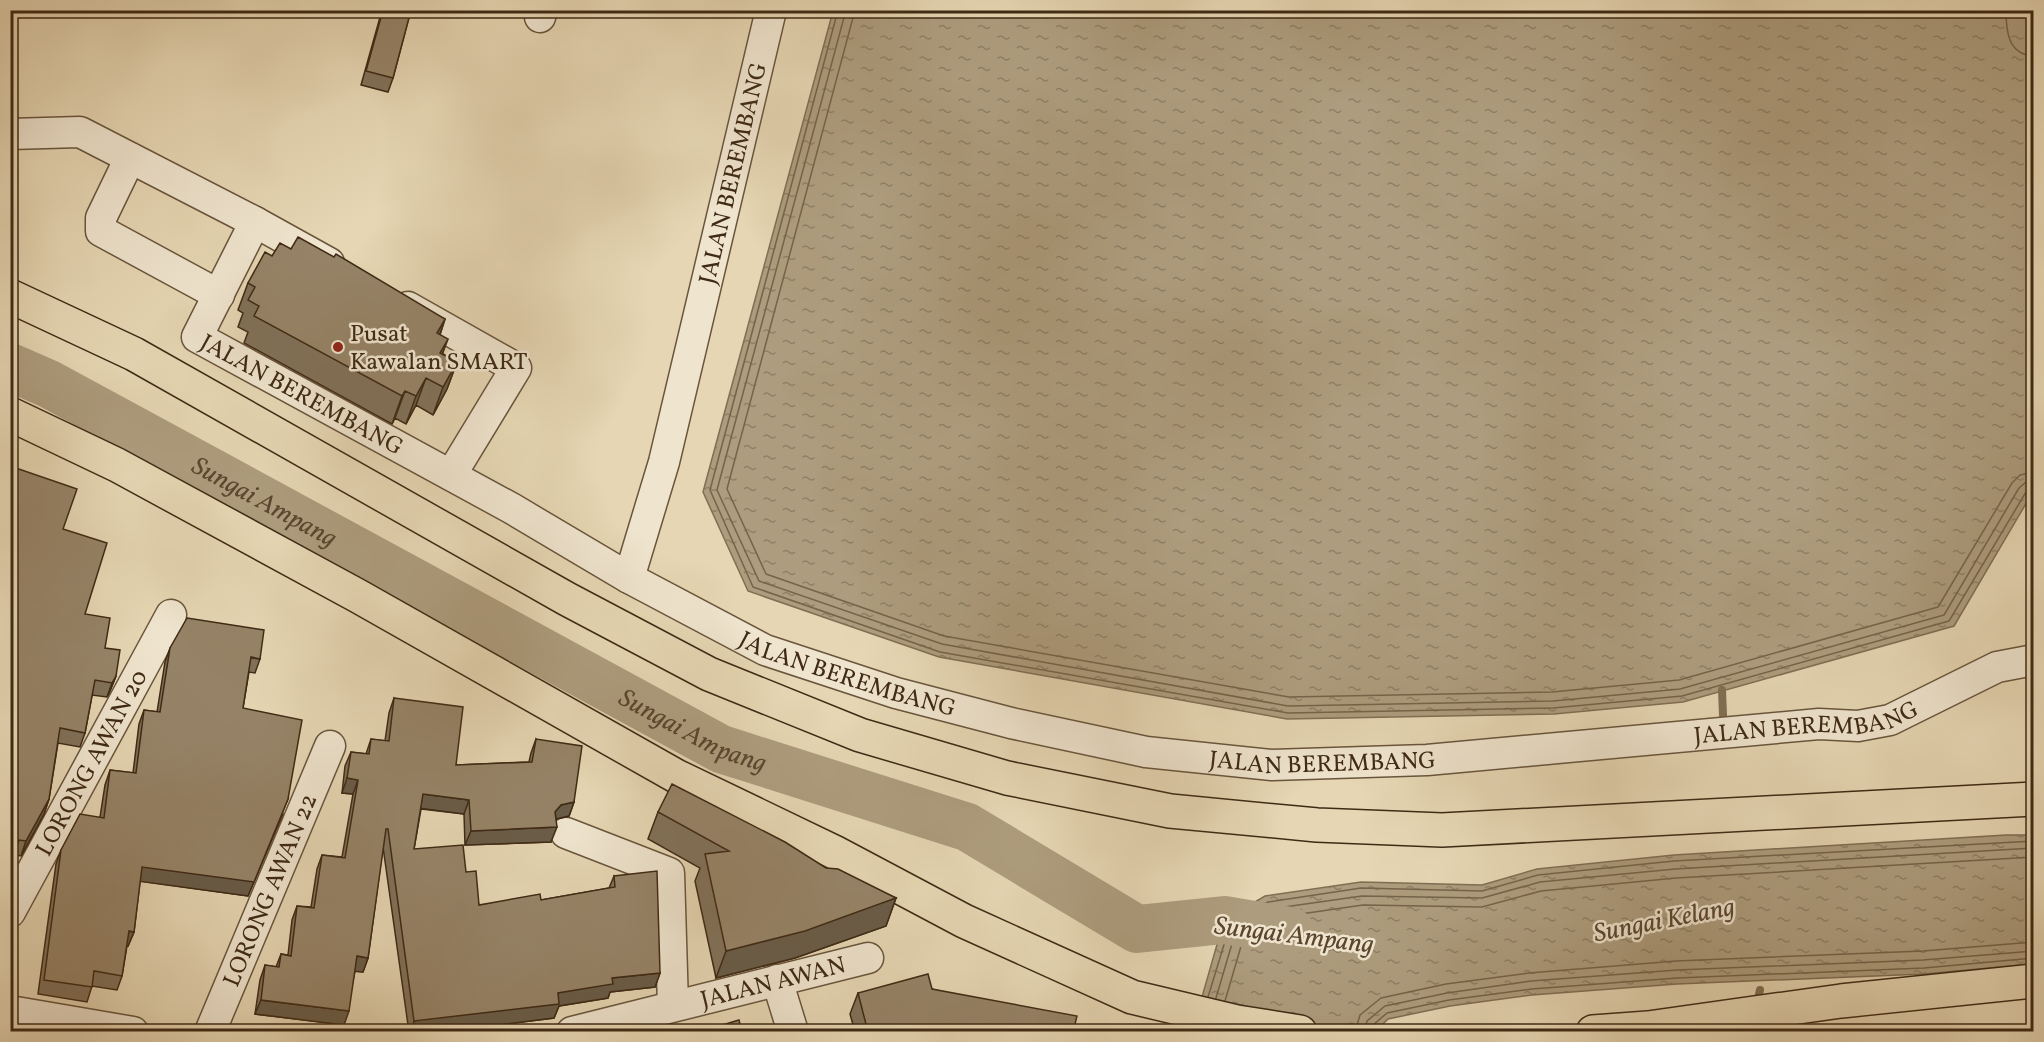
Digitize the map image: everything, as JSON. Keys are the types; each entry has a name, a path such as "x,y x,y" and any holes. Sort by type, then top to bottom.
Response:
{"highway":[{"path":"10,296 134,354 567,599 709,674 860,735 1007,778 1170,811 1317,825 1442,830 2034,799"},
{"path":"10,414 117,465 358,596 676,776 834,852 964,921 1132,997 1237,1022 1300,1032"},
{"path":"1593,1032 1648,1028 1841,1001 2034,981"}],"street":[{"name":"JALAN BEREMBANG","path":"629,578 664,462 771,10"},
{"path":"10,134 80,132 255,222 349,275"},
{"path":"130,158 100,218 101,231 219,295"},
{"name":"JALAN BEREMBANG","path":"255,222 197,337 451,475 629,578 765,650 896,693 1011,723 1146,752 1272,765 1427,760 1819,724 1858,726 1890,720 1997,667 2034,660"},
{"path":"381,292 516,368 451,475"},
{"name":"LORONG AWAN 20","path":"10,912 171,615"},
{"name":"LORONG AWAN 22","path":"210,1032 330,746"},
{"path":"566,833 669,873 673,1006"},
{"name":"JALAN AWAN","path":"572,1032 868,958"},
{"path":"777,980 793,1032"},
{"path":"10,1011 86,1028 133,1032"}],"water":[{"path":"833,11 2028,11 2034,57 2034,483 2031,495 1954,626 1683,702 1554,714 1287,719 939,657 748,591 703,492"},
{"name":"Sungai Kelang","path":"2033,835 2033,964 1924,974 1677,984 1532,995 1450,1006 1388,1019 1376,1031 1192,1032 1224,920 1265,896 1361,882 1482,885 1537,869 1674,855"}],"building":[{"path":"383,10 411,10 393,78 366,71"},
{"name":"Pusat Kawalan SMART","path":"298,237 334,257 336,254 445,319 437,333 448,339 440,353 457,362 443,387 426,378 416,396 405,391 402,396 254,316 259,306 248,300 255,287 248,283 265,252 272,256 280,243 291,249"},
{"path":"10,466 77,489 63,529 107,543 85,614 110,618 105,648 120,650 116,676 112,683 95,680 85,733 60,728 49,799 26,841 19,840 10,871"},
{"path":"187,618 264,630 260,659 251,657 243,708 302,720 288,799 254,882 142,867 134,932 129,931 122,976 94,971 92,987 44,980 61,850 80,814 104,818 110,770 136,773 144,710 160,712 170,648"},
{"path":"394,698 463,707 456,765 532,762 536,739 582,746 574,802 561,805 555,812 557,827 471,831 469,800 423,794 414,849 463,845 466,872 476,871 479,905 540,894 541,900 615,887 614,876 657,871 660,973 612,978 613,984 558,993 559,1004 414,1021 388,829 386,829 368,958 357,956 349,1011 261,1000 265,965 279,967 281,954 291,956 297,906 314,908 322,855 345,858 358,780 347,778 351,752 369,754 371,739 389,741"},
{"path":"672,784 785,842 826,868 838,869 896,898 805,931 726,951 705,854 729,851 658,812"},
{"path":"928,974 932,989 1077,1016 1073,1032 868,1032 858,993"},
{"path":"739,1020 742,1032 699,1032"},
{"path":"1989,1028 1990,1032 1950,1032 1950,1031"}],"waterway":[{"name":"Sungai Ampang","path":"10,367 49,384 721,749 967,827 1137,929 1224,920 1290,931"},
{"path":"1722,690 1723,715"},
{"path":"1756,1007 1760,990"}],"place":[{"name":"Pusat Kawalan SMART","path":"338,347"}]}
